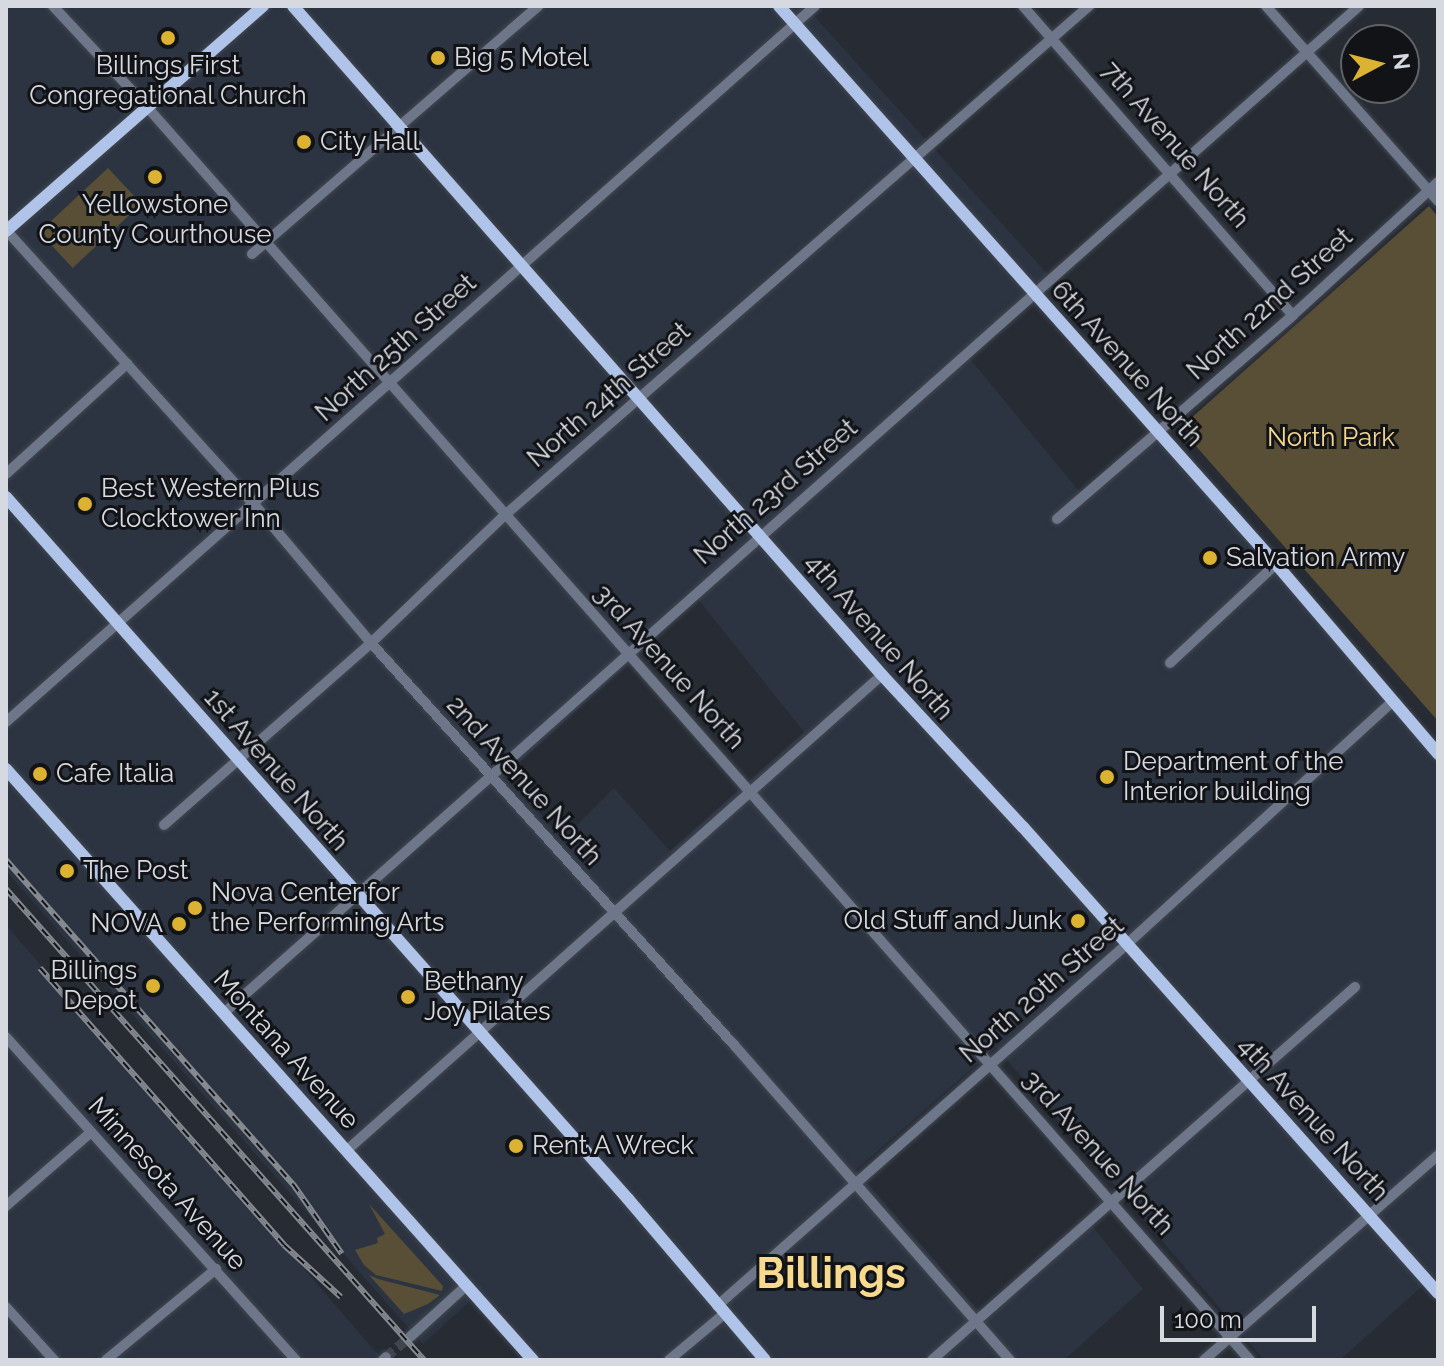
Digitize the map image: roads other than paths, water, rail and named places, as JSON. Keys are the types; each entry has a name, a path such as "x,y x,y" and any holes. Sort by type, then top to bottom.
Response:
{"main road":[{"path":"6,231 263,6"},
{"name":"4th Avenue North","path":"293,6 882,675 1438,1293"},
{"name":"6th Avenue North","path":"779,6 1276,564 1391,703 1438,754"},
{"name":"1st Avenue North","path":"6,497 478,1030 765,1360"},
{"name":"Montana Avenue","path":"6,769 533,1360"}],"street":[{"name":"3rd Avenue North","path":"53,6 148,108 1250,1360"},
{"path":"252,254 538,6"},
{"name":"North 25th Street","path":"6,722 815,6"},
{"name":"7th Avenue North","path":"1023,6 1293,315"},
{"name":"North 24th Street","path":"164,825 371,643 505,515 1089,6"},
{"path":"1266,6 1438,201"},
{"name":"North 23rd Street","path":"224,1013 355,893 1359,6"},
{"name":"North 22nd Street","path":"1057,519 1293,315 1438,182"},
{"name":"2nd Avenue North","path":"6,231 254,504 371,643 735,1046 1010,1360"},
{"path":"6,474 127,364"},
{"path":"1170,663 1276,564"},
{"path":"346,1151 478,1030 882,675"},
{"name":"North 20th Street","path":"669,1360 855,1185 1127,944 1391,703"},
{"path":"932,1360 1247,1079 1355,987"},
{"name":"Minnesota Avenue","path":"6,1037 296,1360"},
{"path":"6,1206 90,1133"},
{"path":"1204,1360 1438,1155"},
{"path":"106,1360 216,1269"},
{"path":"410,1337 467,1285"},
{"path":"6,1307 54,1360"}],"tunnel":[{"path":"386,1357 410,1337"}],"railway":[{"path":"6,860 293,1184 342,1254"},
{"path":"6,889 424,1360"},
{"path":"40,968 284,1245 341,1297"}],"place":[{"name":"Billings First Congregational Church","path":"168,38"},
{"name":"Big 5 Motel","path":"438,58"},
{"name":"City Hall","path":"304,142"},
{"name":"Yellowstone County Courthouse","path":"155,177"},
{"name":"Best Western Plus Clocktower Inn","path":"85,504"},
{"name":"Salvation Army","path":"1210,558"},
{"name":"Cafe Italia","path":"40,774"},
{"name":"Department of the Interior building","path":"1107,777"},
{"name":"The Post","path":"67,871"},
{"name":"Nova Center for the Performing Arts","path":"195,908"},
{"name":"Old Stuff and Junk","path":"1078,921"},
{"name":"NOVA","path":"179,924"},
{"name":"Billings Depot","path":"153,986"},
{"name":"Bethany Joy Pilates","path":"408,997"},
{"name":"Rent A Wreck","path":"516,1146"}],"district":[{"name":"Billings","path":"831,1274"}],"park label":[{"name":"North Park","path":"1331,438"}]}
